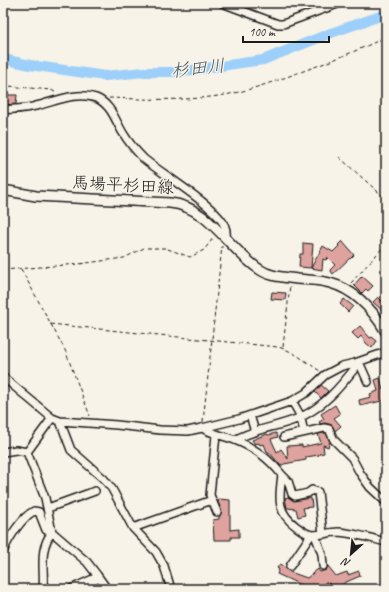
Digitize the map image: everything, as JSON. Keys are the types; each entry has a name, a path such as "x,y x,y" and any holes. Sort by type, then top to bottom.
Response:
{"main road":[{"name":"馬場平杉田線","path":"3,190 36,196 181,205 199,213 258,269 273,276 327,282 346,289 369,308 386,332"}],"street":[{"path":"222,3 278,24 283,24 340,3"},
{"path":"3,110 36,106 65,98 86,96 94,98 107,105 132,146 162,173 198,198 220,219 225,226 226,239"},
{"path":"3,377 52,418 60,421 90,422 174,431 188,431 250,415 292,401 306,393 325,375 342,366 386,352"},
{"path":"357,362 368,382"},
{"path":"235,440 255,432 301,418 332,395 355,368 357,362"},
{"path":"292,401 301,418 304,432"},
{"path":"250,415 255,432"},
{"path":"27,452 52,418"},
{"path":"60,421 71,450 104,479 112,489 133,528 156,552 164,566 172,589"},
{"path":"202,428 216,435 235,440 265,456 274,464 288,481 292,494 295,496 308,493 312,490 318,492 323,534"},
{"path":"284,437 324,428 329,429 334,440 349,453 370,487 386,502"},
{"path":"216,435 210,494 217,512"},
{"path":"3,452 16,450 27,452"},
{"path":"27,452 48,508 52,532 46,540 42,556 44,571 43,589"},
{"path":"282,475 279,499 283,513 294,525 313,535 336,532 386,542"},
{"path":"48,508 95,491"},
{"path":"133,528 212,500"},
{"path":"3,552 14,531 33,511 39,512 46,530 52,532 87,562 107,589"},
{"path":"313,535 322,554 323,566"},
{"path":"290,566 313,535"},
{"path":"71,589 96,576"},
{"path":"94,589 96,576"}],"path":[{"path":"109,98 180,98 233,94 324,64 386,37"},
{"path":"3,84 8,86 51,90 65,98"},
{"path":"339,157 386,199"},
{"path":"3,270 21,269 34,266 79,264 124,258 144,248 165,248 190,257 204,250 217,234"},
{"path":"202,428 223,243 226,239"},
{"path":"346,289 386,244"},
{"path":"21,269 65,350 90,413 90,422"},
{"path":"283,348 291,278"},
{"path":"50,324 283,348 298,355 325,375"}],"building":[{"path":"4,95 17,95 16,104 3,105"},
{"path":"342,241 354,255 333,274 330,270 335,265 327,257 326,260 323,259 322,270 311,268 323,246 333,252"},
{"path":"303,243 313,244 311,268 299,267 300,254 303,254"},
{"path":"362,276 373,286 368,291 366,289 362,293 354,285"},
{"path":"272,292 286,293 285,300 271,299"},
{"path":"378,297 386,305 386,314 373,302"},
{"path":"344,299 353,306 348,312 340,304"},
{"path":"360,326 370,338 372,337 377,341 372,348 361,336 358,339 352,333"},
{"path":"380,378 383,390 386,389 386,400 360,406 359,400 371,397 370,394 378,391 375,380"},
{"path":"321,385 328,391 321,398 315,392"},
{"path":"335,405 340,414 334,418 341,426 335,431 332,425 325,423 320,424 319,422 324,419 321,414"},
{"path":"276,433 278,437 271,439 277,452 281,449 288,459 287,446 302,445 302,447 321,443 318,434 324,433 326,433 330,442 328,447 323,445 324,453 306,457 306,460 284,464 281,466 269,452 267,452 264,444 255,444 252,440 267,434"},
{"path":"288,497 294,501 311,498 312,507 303,508 305,515 298,517 296,509 287,508 285,498"},
{"path":"219,499 230,500 230,530 239,529 239,537 231,537 231,540 214,540 213,520 219,519 222,512 218,502"},
{"path":"280,564 290,572 307,578 318,569 320,572 326,570 328,566 336,576 347,572 348,575 359,571 360,576 334,589 332,589 329,583 327,584 326,582 317,589 310,589 277,574 279,569 277,568"}],"waterway":[{"name":"杉田川","path":"3,59 30,65 105,76 144,72 179,72 263,60 331,33 386,14"}]}
